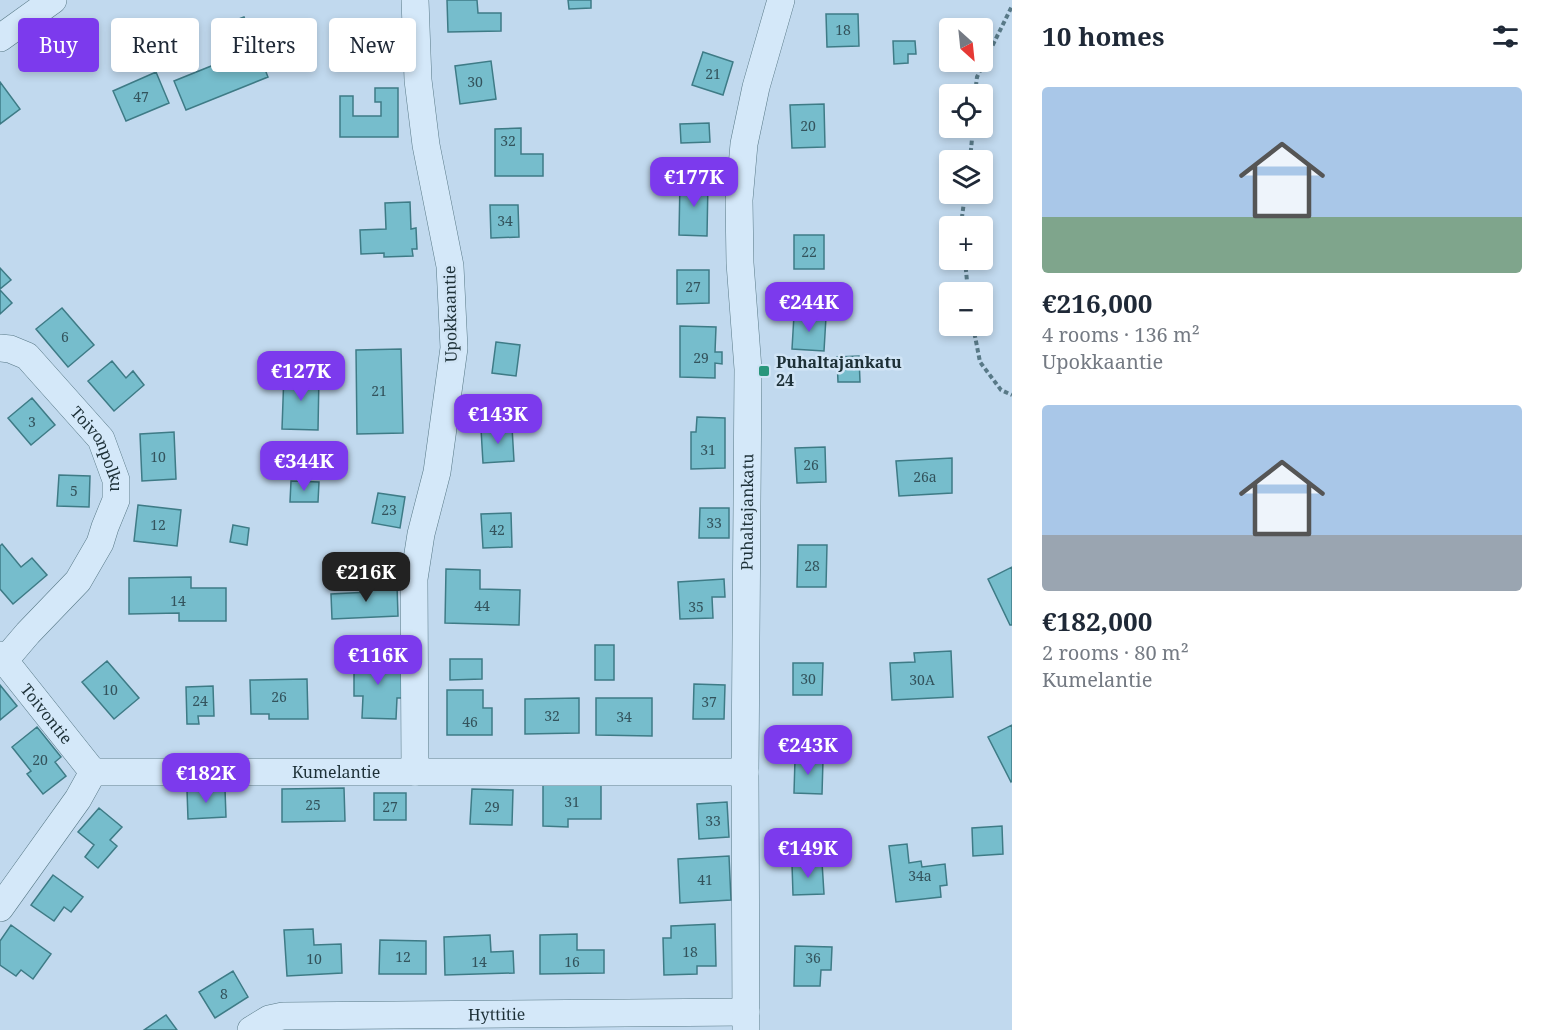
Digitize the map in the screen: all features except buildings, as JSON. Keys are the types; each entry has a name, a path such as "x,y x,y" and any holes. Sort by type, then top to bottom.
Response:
{"street":[{"path":"0,38 54,0"},
{"name":"Upokkaantie","path":"415,0 418,80 426,145 450,266 454,348 437,472 421,534 414,579 415,772"},
{"name":"Puhaltajankatu","path":"746,1021 748,369 740,263 739,200 744,144 756,87 781,0"},
{"name":"Toivonpolku","path":"0,348 10,349 27,356 101,439 116,480 116,500 100,543 78,580 2,658"},
{"name":"Toivontie","path":"2,658 93,772"},
{"path":"0,908 78,799 93,772"},
{"name":"Kumelantie","path":"93,772 745,772"},
{"name":"Hyttitie","path":"251,1030 269,1019 284,1016 746,1021"}],"path":[{"path":"976,84 977,77 1012,6"},
{"path":"976,336 980,362 1001,390 1012,395"}],"place":[{"name":"Puhaltajankatu 24","path":"764,371"}]}
